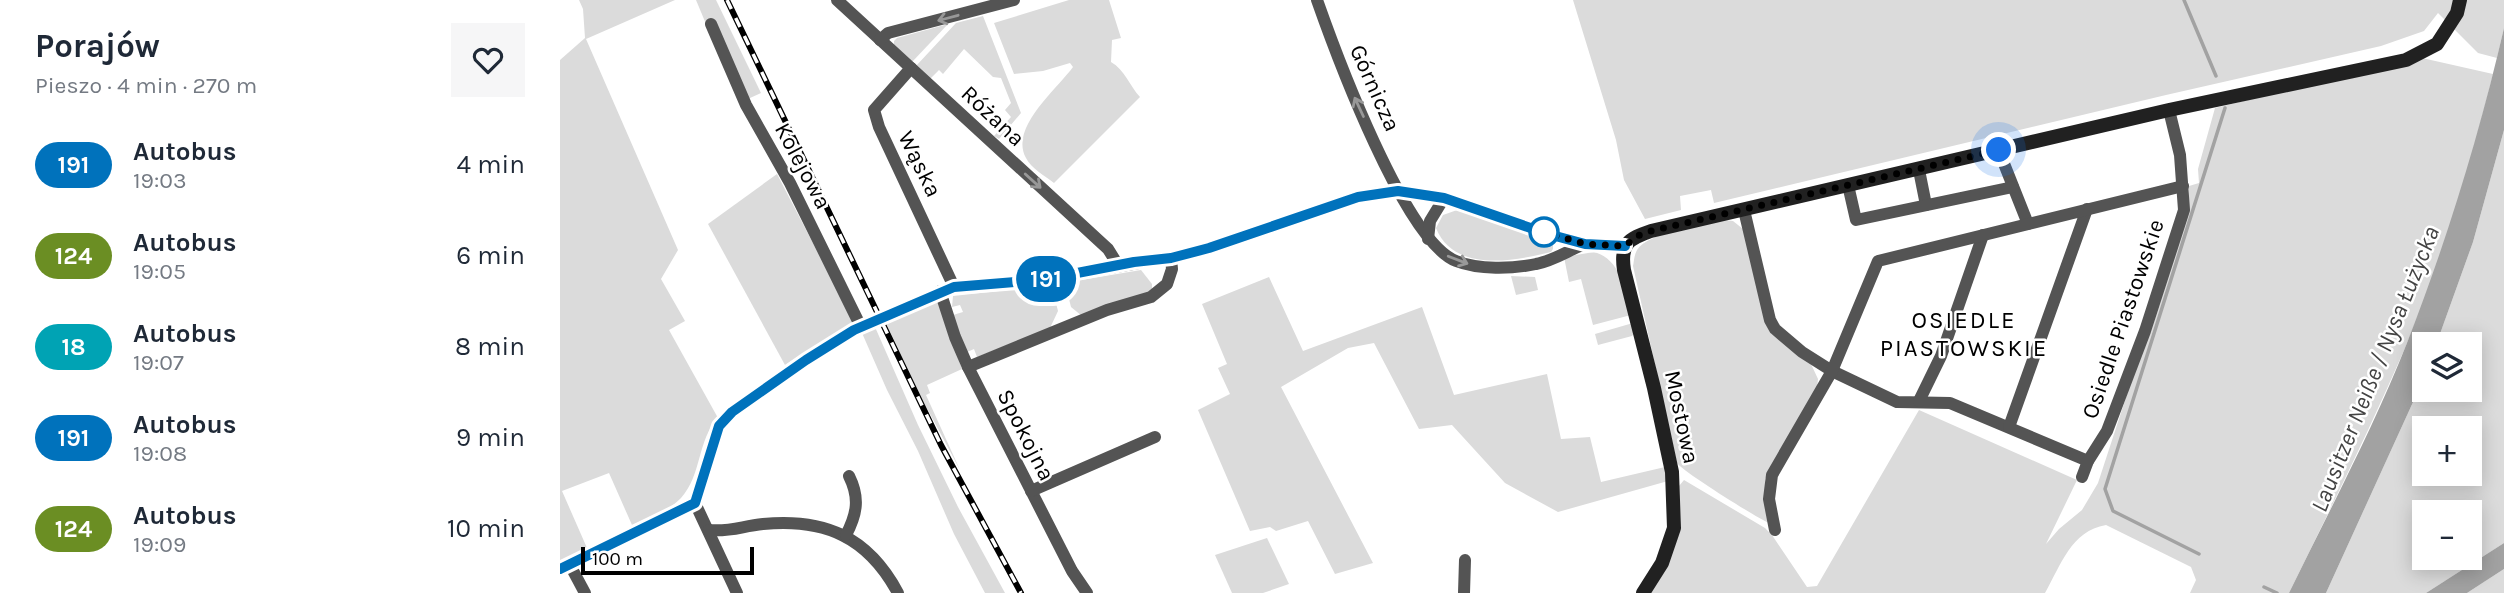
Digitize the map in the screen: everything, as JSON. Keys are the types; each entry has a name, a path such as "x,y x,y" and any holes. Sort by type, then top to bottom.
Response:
{"street":[{"name":"Różana","path":"837,0 1108,249 1118,265"},
{"path":"880,40 888,33 984,4 1013,0"},
{"name":"Górnicza","path":"1317,0 1340,68 1398,191 1428,239 1455,261 1482,267 1536,264 1585,244"},
{"path":"737,593 695,503 719,426 732,412 806,360 861,327 940,291 954,287 1041,280 1171,258 1209,248 1358,197 1398,191 1444,198 1585,244 1625,246 1637,236 1651,231 2169,110 2406,60 2437,44 2457,13 2459,0"},
{"name":"Kolejowa","path":"711,24 746,105 790,183 861,327"},
{"name":"Wąska","path":"911,68 874,110 954,287"},
{"name":"Osiedle Piastowskie","path":"2082,478 2088,461 2107,431 2145,331 2184,209 2180,155 2169,110"},
{"path":"1999,150 2028,224"},
{"path":"1919,170 1926,205"},
{"path":"1847,186 1856,220 2013,187"},
{"name":"Osiedle Piastowskie","path":"1775,530 1769,499 1772,475 1832,371 1878,261 2183,186"},
{"path":"1428,239 1430,221 1444,198"},
{"path":"2009,427 2087,209"},
{"path":"1744,210 1766,308 1775,329 1802,352 1832,371 1897,402 1950,404 2088,461"},
{"path":"1919,401 1941,356 1983,235"},
{"name":"Mostowa","path":"1625,246 1622,253 1624,270 1672,472 1674,528 1662,563 1643,593"},
{"path":"968,367 1107,310 1151,297 1167,284 1172,269 1171,258"},
{"name":"Spokojna","path":"940,291 968,367 1072,571 1087,593"},
{"path":"1031,491 1155,437"},
{"path":"846,535 854,520 857,506 856,493 849,476"},
{"path":"585,593 565,567 695,503"},
{"path":"709,530 729,531 759,524 792,523 811,524 846,535 873,556 898,593"},
{"path":"1464,593 1465,560"}],"shaded area":[{"path":"579,0 675,0 586,39 678,250 661,279 685,321 669,330 718,418 706,437 688,489 676,503 658,514 632,525 609,473 562,491 587,548 560,561 560,60 585,38 583,9"},
{"path":"696,0 716,0 761,93 739,103"},
{"path":"1069,0 1109,0 1121,38 1112,40 1111,62 1120,69 1140,97 1054,183 1028,162 1022,146 1029,122 1073,67 1070,63 1043,71 1014,74 994,23"},
{"path":"1573,0 2504,0 2504,28 2497,58 2478,53 2438,13 2424,31 2381,46 1714,203 1711,190 1680,196 1681,210 1645,219 1624,180 1616,140"},
{"path":"983,16 1021,113 999,139 994,136 1011,117 1005,110 1011,103 1001,78 993,77 964,49 943,74 939,70 930,79 916,66 956,23"},
{"path":"948,24 912,62 894,45 897,38"},
{"path":"2504,28 2504,130 2473,242 2441,332 2412,332 2413,402 2326,593 2289,593 2365,438 2407,343 2436,266 2484,108"},
{"path":"2422,58 2493,74 2454,213 2418,315 2363,441 2289,593 2190,593 2196,580 2191,567 2106,525 2094,528 2076,542 2068,551 2045,593 1649,593 1667,565 1681,529 1679,486 1684,480 1765,528 1807,587 1817,586 1919,410 2077,480 2046,544 2082,510 2098,483 2189,205 2189,186 2199,183 2198,169 2215,108"},
{"path":"2504,130 2504,543 2482,557 2482,500 2412,500 2412,570 2462,570 2426,593 2326,593 2413,402 2482,402 2482,332 2441,332 2473,242"},
{"path":"777,174 854,322 785,365 708,224"},
{"path":"1460,209 1553,244 1553,249 1551,252 1503,260 1471,258 1456,252 1436,228 1443,215"},
{"path":"1724,220 1733,221 1743,229 1770,332 1811,364 1818,379 1817,388 1765,479 1769,523 1720,494 1677,463 1633,266 1637,250 1652,238"},
{"path":"1594,252 1611,262 1616,269 1624,286 1631,315 1593,325 1581,279 1569,282 1564,257"},
{"path":"1141,270 1152,284 1152,291 1082,316 1071,307 1068,295 1075,281"},
{"path":"1511,276 1535,277 1538,290 1516,295"},
{"path":"1269,277 1303,351 1422,307 1454,395 1547,374 1561,439 1590,437 1601,482 1665,467 1668,481 1558,512 1505,483 1452,425 1419,429 1374,343 1348,348 1281,387 1373,563 1335,574 1308,521 1276,531 1270,527 1250,531 1198,410 1230,394 1218,368 1227,364 1202,304"},
{"path":"1070,281 1065,295 1058,297 1045,286"},
{"path":"1038,287 1055,299 1058,311 1050,328 977,357 974,349 965,353 953,315 963,312 960,305 952,307 953,296"},
{"path":"931,300 938,303 962,369 927,385 930,393 926,395 960,470 885,321"},
{"path":"1633,323 1632,336 1598,345 1595,334"},
{"path":"875,327 958,507 1005,593 985,593 954,534 862,333"},
{"path":"1267,538 1289,584 1263,593 1232,593 1215,555"},
{"path":"2504,543 2504,569 2467,593 2426,593 2462,570 2482,570 2482,557"},
{"path":"2504,569 2504,593 2467,593"}],"waterway":[{"path":"2184,0 2216,76"},
{"path":"2199,554 2113,511 2105,489 2225,108"},
{"path":"2264,587 2277,593"}],"railway":[{"path":"727,0 941,445 1021,593"}],"bus line":[{"name":"191","path":"560,569 695,503 719,426 732,412 854,330 940,291 954,287 1041,280 1190,254 1358,197 1398,191 1444,198 1585,244 1625,246"}],"district":[{"name":"OSIEDLE PIASTOWSKIE","path":"1964,334"}],"route":[{"path":"1544,232 1585,244 1625,246 1630,240 1651,231 1999,150"}],"water label":[{"name":"Lausitzer Neiße / Nysa Łużycka","path":"2375,369"}]}
